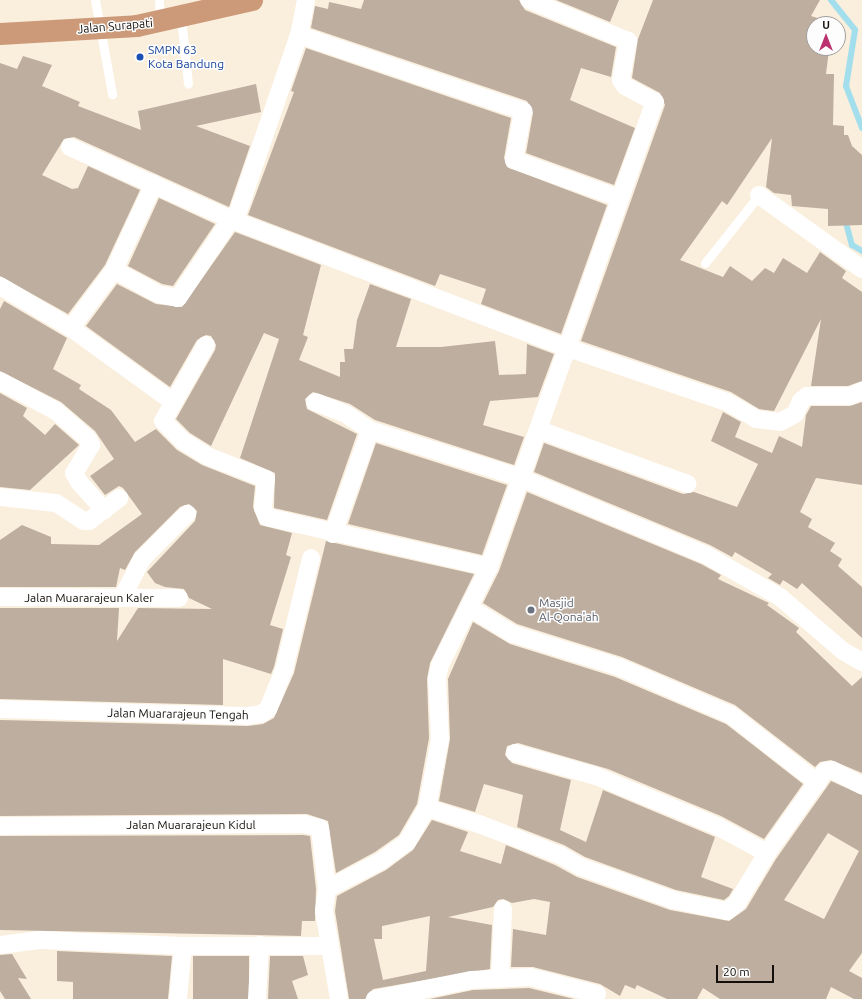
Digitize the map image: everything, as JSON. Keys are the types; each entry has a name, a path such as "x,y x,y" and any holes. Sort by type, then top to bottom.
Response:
{"highway":[{"name":"Jalan Surapati","path":"0,34 160,23 251,0"}],"street":[{"path":"114,270 158,294 178,298 233,220 299,35 306,0"},
{"path":"340,999 328,946 324,911 327,889 381,861 407,842 427,808 440,739 437,678 440,665 470,608 489,567 568,348 619,198 655,102 625,86 621,80 628,41 530,0"},
{"path":"299,35 523,111 514,160 619,198"},
{"path":"70,147 233,220 568,348 727,402 744,414 767,421 780,422 788,418 807,396 850,396 862,391"},
{"path":"71,328 114,270 154,184"},
{"path":"759,195 862,269"},
{"path":"0,286 71,328 172,401"},
{"path":"206,345 172,401 163,421 183,441 207,456 266,479 263,508 267,517 333,534 489,567"},
{"path":"0,381 56,411 88,438 90,445 74,473 79,482 104,510"},
{"path":"314,402 346,414 370,430 521,478 706,555 780,597 843,651 862,662"},
{"path":"333,534 370,430"},
{"path":"539,430 687,484"},
{"path":"0,497 56,503 84,521 104,510 119,498"},
{"path":"128,583 187,514"},
{"name":"Jalan Muararajeun Tengah","path":"0,709 247,716 268,710 282,675 311,558"},
{"name":"Jalan Muararajeun Kaler","path":"0,597 128,583 178,598"},
{"path":"470,608 514,634 619,666 732,715 818,783"},
{"path":"515,753 596,776 716,826 767,853"},
{"path":"427,808 480,824 560,855 582,867 673,900 727,911 736,903 767,853 829,769 862,785"},
{"name":"Jalan Muararajeun Kidul","path":"0,826 313,825 323,832 327,889"},
{"path":"500,978 503,910"},
{"path":"0,945 40,940 183,946 328,946"},
{"path":"257,999 260,945"},
{"path":"178,999 183,946"},
{"path":"375,999 466,981 500,978 537,978 597,994"}],"lane":[{"path":"95,0 112,94"},
{"path":"159,0 160,23"},
{"path":"181,18 188,84"},
{"path":"705,263 759,195"}],"building":[{"path":"364,0 519,0 525,10 616,47 611,77 581,68 570,100 635,128 614,185 526,153 533,113 527,101 311,28 315,6 328,9 329,2 361,9"},
{"path":"556,0 619,0 610,22"},
{"path":"653,0 820,0 811,16 806,16 806,56 828,56 826,74 834,74 833,125 844,126 844,135 848,135 852,146 862,155 862,225 828,226 828,209 792,206 791,195 774,193 766,187 772,138 727,205 722,201 680,260 723,277 730,266 752,281 765,268 774,273 783,258 807,273 820,252 846,271 842,278 862,292 862,381 848,386 811,386 821,319 774,411 759,409 731,392 581,341 665,105 660,93 632,78 638,39"},
{"path":"306,48 511,118 504,158 507,167 607,205 561,334 481,304 486,289 440,274 435,286 248,215 294,92 291,91"},
{"path":"23,56 52,65 42,86 80,102 78,106 141,130 138,111 256,84 261,112 196,126 250,146 229,207 74,137 64,139 42,175 72,189 78,188 88,166 140,190 105,265 68,314 0,276 0,63 17,69"},
{"path":"159,198 215,224 173,286 162,284 128,266"},
{"path":"235,232 321,265 303,335 308,337 299,360 340,377 340,362 345,362 344,349 353,349 357,320 370,284 411,299 396,347 441,347 495,341 499,375 526,374 527,344 554,354 538,397 490,401 483,425 524,437 514,465 375,420 350,404 313,392 305,399 307,409 357,434 327,520 274,508 275,473 240,458 279,339 264,333 211,446 190,433 176,419 215,350 216,345 211,336 206,335 197,340 170,387 86,326 117,284 156,304 182,307"},
{"path":"4,301 67,338 53,369 81,385 79,389 111,410 135,442 156,429 177,450 202,465 255,486 253,507 260,525 292,533 286,555 291,557 270,625 283,629 274,667 271,674 223,659 223,705 0,699 0,608 119,608 117,641 138,608 212,609 189,598 184,589 165,587 155,583 147,572 195,521 197,511 189,504 180,507 135,552 125,570 120,568 116,587 0,587 0,540 22,525 51,537 51,544 99,545 142,514 123,488 119,486 105,495 90,476 114,459 95,431 61,402 0,371 0,309"},
{"path":"0,393 27,408 23,416 45,435 55,424 79,445 30,490 0,487"},
{"path":"862,402 862,485 816,478 800,512 812,519 808,527 835,543 830,551 842,559 838,566 862,587 862,638 802,583 797,589 783,580 780,585 768,578 772,574 735,552 732,557 710,545 534,472 544,443 683,494 694,492 737,507 758,464 711,441 723,412 741,422 735,437 772,453 779,436 802,447 806,415 811,406 850,406"},
{"path":"376,443 507,485 482,555 348,524"},
{"path":"527,492 701,564 721,575 718,579 769,603 767,605 799,628 796,632 852,686 862,677 862,773 831,760 820,762 815,767 735,705 622,657 517,624 483,603 499,571"},
{"path":"326,541 474,574 430,663 427,679 429,738 417,804 399,835 375,852 336,873 328,821 307,814 0,816 0,720 247,726 263,724 274,718 294,673"},
{"path":"473,622 510,644 615,677 726,724 803,784 764,839 721,816 608,769 518,743 507,746 505,755 512,763 571,780 560,830 586,842 603,790 715,837 701,877 733,889 729,896 724,900 676,890 585,857 564,845 517,827 523,795 484,784 475,812 439,801 450,739 448,679"},
{"path":"831,781 862,795 862,953 849,971 862,978 862,999 854,999 831,987 826,999 720,999 703,988 697,999 667,999 637,985 635,989 625,985 620,996 600,984 533,967 511,967 513,929 546,935 550,902 534,899 512,903 503,899 498,900 493,907 448,917 492,925 490,969 373,989 365,999 349,999 335,911 337,896 386,870 413,850 432,820 468,832 460,851 501,864 506,845 555,865 577,877 670,910 729,921 746,909 776,859","holes":["828,833 859,851 824,919 784,900","430,916 426,971 383,980 374,939 382,939 382,926"]},
{"path":"0,836 310,836 316,889 315,921 302,921 301,936 0,930"},
{"path":"57,951 172,956 168,999 73,999 73,982 57,981"},
{"path":"12,954 27,979 18,978 31,999 5,999 0,991 0,955"},
{"path":"193,956 249,956 249,999 193,999"},
{"path":"270,956 303,956 308,975 292,981 298,999 268,999"},
{"path":"529,988 574,999 430,999 473,990"}],"waterway":[{"path":"831,0 855,30 846,86 862,128"},
{"path":"849,220 846,223 852,245 862,251"}],"place":[{"name":"SMPN 63 Kota Bandung","path":"140,57"},
{"name":"Masjid Al-Qona'ah","path":"531,610"}]}
